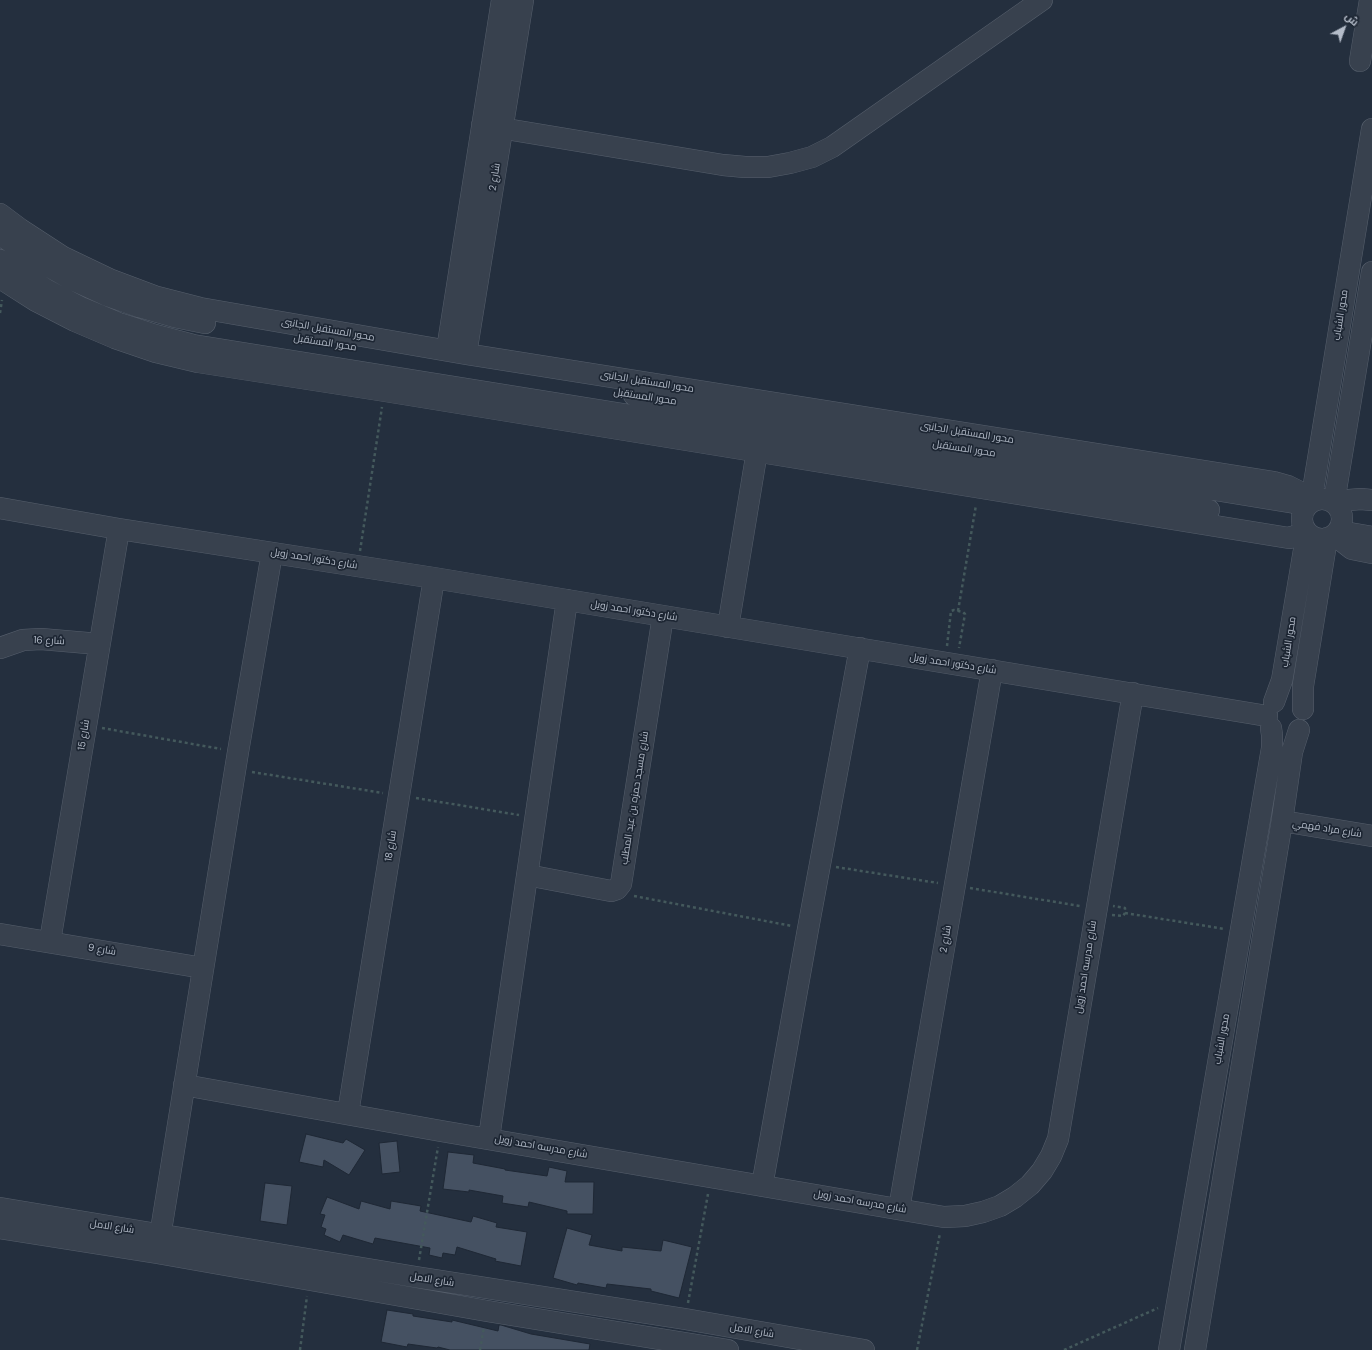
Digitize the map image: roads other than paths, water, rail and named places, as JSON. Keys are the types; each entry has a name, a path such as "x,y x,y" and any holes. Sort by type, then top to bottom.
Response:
{"street":[{"path":"457,352 482,125 502,0"},
{"name":"شارع 2","path":"457,352 503,128 523,0"},
{"path":"482,125 723,165 768,167 790,163 812,157 832,147 1042,0"},
{"path":"1360,61 1370,0"},
{"name":"محور الشباب","path":"1309,503 1372,129"},
{"name":"محور المستقبل الجانبى","path":"0,214 63,257 109,279 157,297 200,308 457,352 1274,482 1288,486 1300,492 1309,503"},
{"name":"محور المستقبل","path":"0,235 41,262 73,280 120,300 175,317 760,435 1309,503"},
{"name":"محور المستقبل","path":"0,260 47,290 82,308 118,323 193,345 760,435 1305,529"},
{"path":"1333,535 1342,523 1342,514 1337,506 1372,272"},
{"path":"0,278 36,301 75,321 115,338 156,352 198,362 385,391 760,435 979,487 1289,538 1298,535 1305,529"},
{"path":"728,627 760,435"},
{"path":"1372,515 1337,506 1322,498 1316,499 1309,503 1302,515 1305,529 1314,537 1333,535 1372,537"},
{"path":"1337,506 1349,500 1372,500"},
{"name":"شارع دكتور احمد زويل","path":"0,508 434,578 1133,694 1271,715"},
{"name":"شارع 15","path":"50,941 119,528"},
{"name":"محور الشباب","path":"1169,1350 1272,748 1271,715 1282,680 1305,529"},
{"path":"1333,535 1352,549 1372,553"},
{"name":"محور الشباب","path":"1303,709 1303,686 1333,535"},
{"path":"159,1244 238,752 272,553"},
{"name":"شارع 18","path":"348,1113 434,578"},
{"path":"489,1138 567,600"},
{"name":"شارع مسجد حمزه بن عبد المطلب","path":"527,875 610,891 617,889 621,884 663,616"},
{"name":"شارع 16","path":"0,648 23,640 41,639 99,644"},
{"path":"762,1186 860,648"},
{"name":"شارع 2","path":"899,1209 992,670"},
{"name":"شارع مدرسه احمد زويل","path":"184,1085 348,1113 441,1131 944,1217 965,1216 1000,1206 1015,1197 1030,1185 1052,1156 1058,1139 1133,694"},
{"path":"1195,1350 1292,752 1296,737 1305,718 1303,709 1297,702 1288,698 1278,700 1271,715 1278,734 1292,735 1299,730"},
{"name":"شارع مراد فهمي","path":"1282,821 1372,836"},
{"name":"شارع 9","path":"0,934 50,941 203,968"},
{"name":"شارع الامل","path":"0,1208 310,1280 487,1311 728,1350"},
{"name":"شارع الامل","path":"0,1228 159,1244 416,1277 864,1350"}]}
